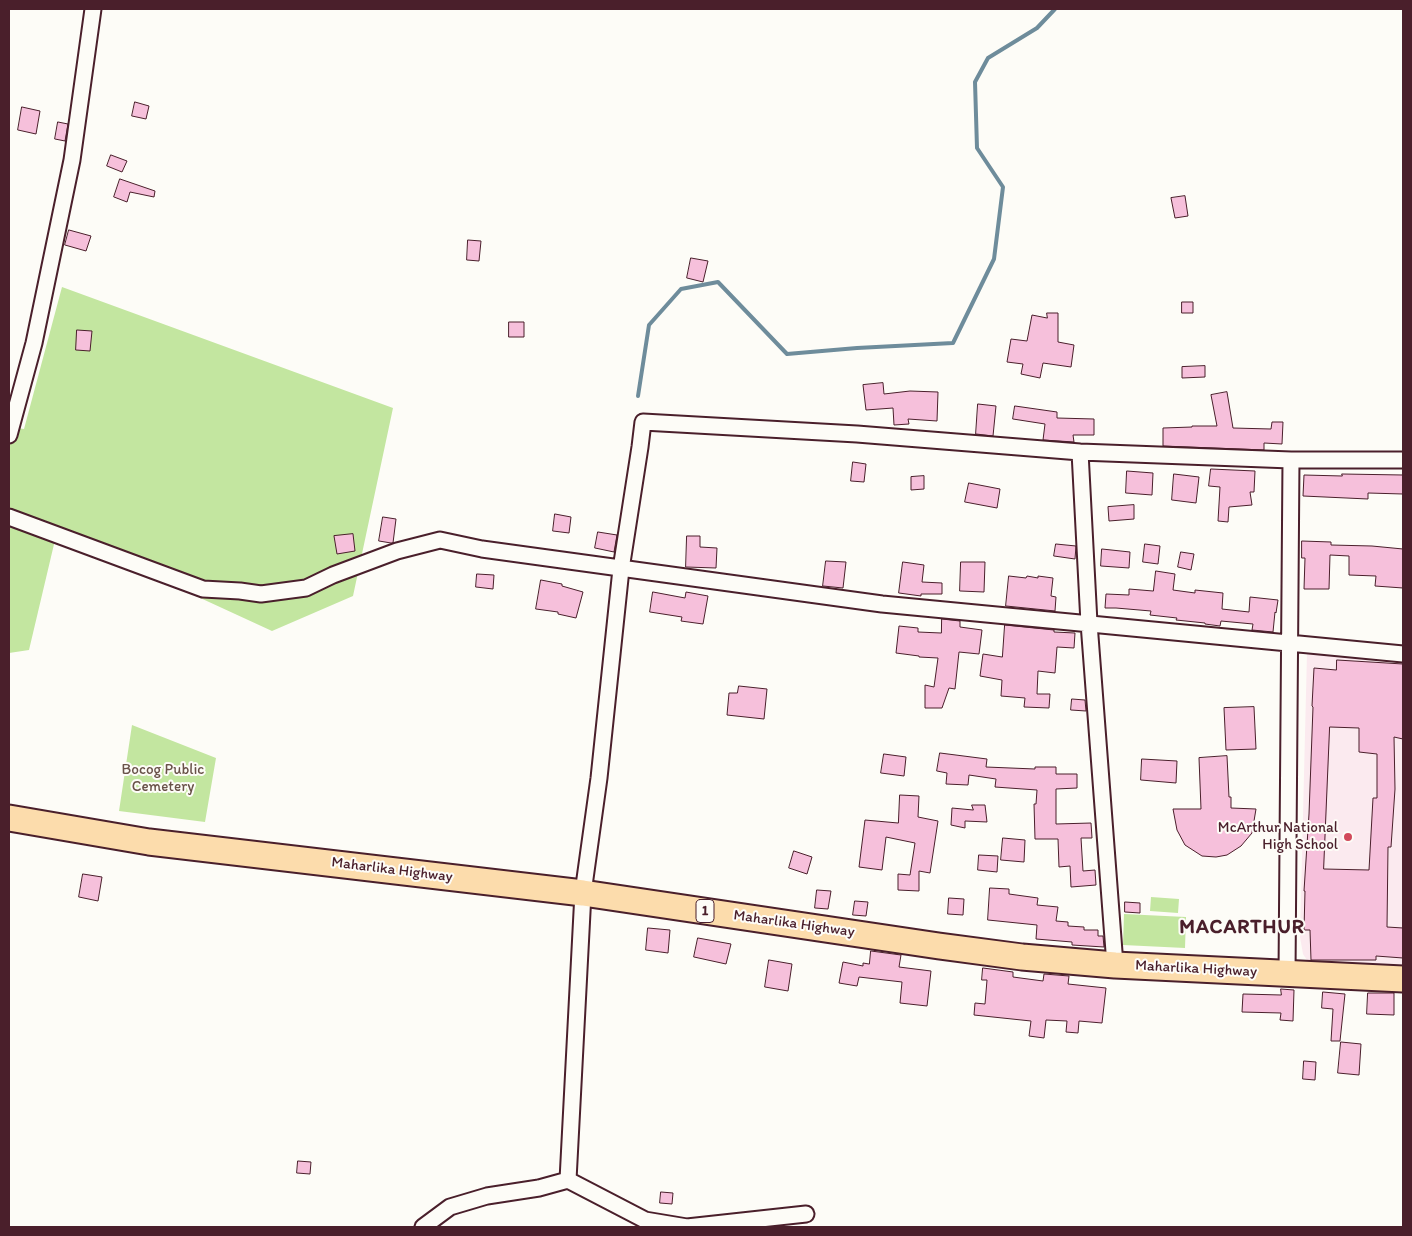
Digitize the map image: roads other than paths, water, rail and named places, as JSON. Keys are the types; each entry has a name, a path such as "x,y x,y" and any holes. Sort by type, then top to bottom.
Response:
{"highway":[{"name":"Maharlika Highway","path":"9,818 149,842 583,893 1022,957 1115,965 1403,979"}],"street":[{"path":"9,435 34,343 72,160 93,9"},
{"path":"568,1180 583,893 598,778 621,569 643,422 857,434 1080,452 1291,460 1403,460"},
{"path":"1080,452 1089,623 1115,965"},
{"path":"1287,974 1291,460"},
{"path":"9,517 203,590 240,591 261,594 306,588 333,575 397,551 440,540 482,549 882,604 1403,654"},
{"path":"422,1227 450,1207 487,1196 539,1188 568,1180 645,1220 688,1227 806,1214"}],"waterway":[{"path":"638,396 649,325 681,289 718,282 787,354 953,343 994,259 1003,187 977,148 975,82 988,58 1037,28 1055,9"}],"place":[{"name":"McArthur National High School","path":"1348,837"}],"district":[{"name":"MACARTHUR","path":"1242,928"}],"park label":[{"name":"Bocog Public Cemetery","path":"163,778"}]}
